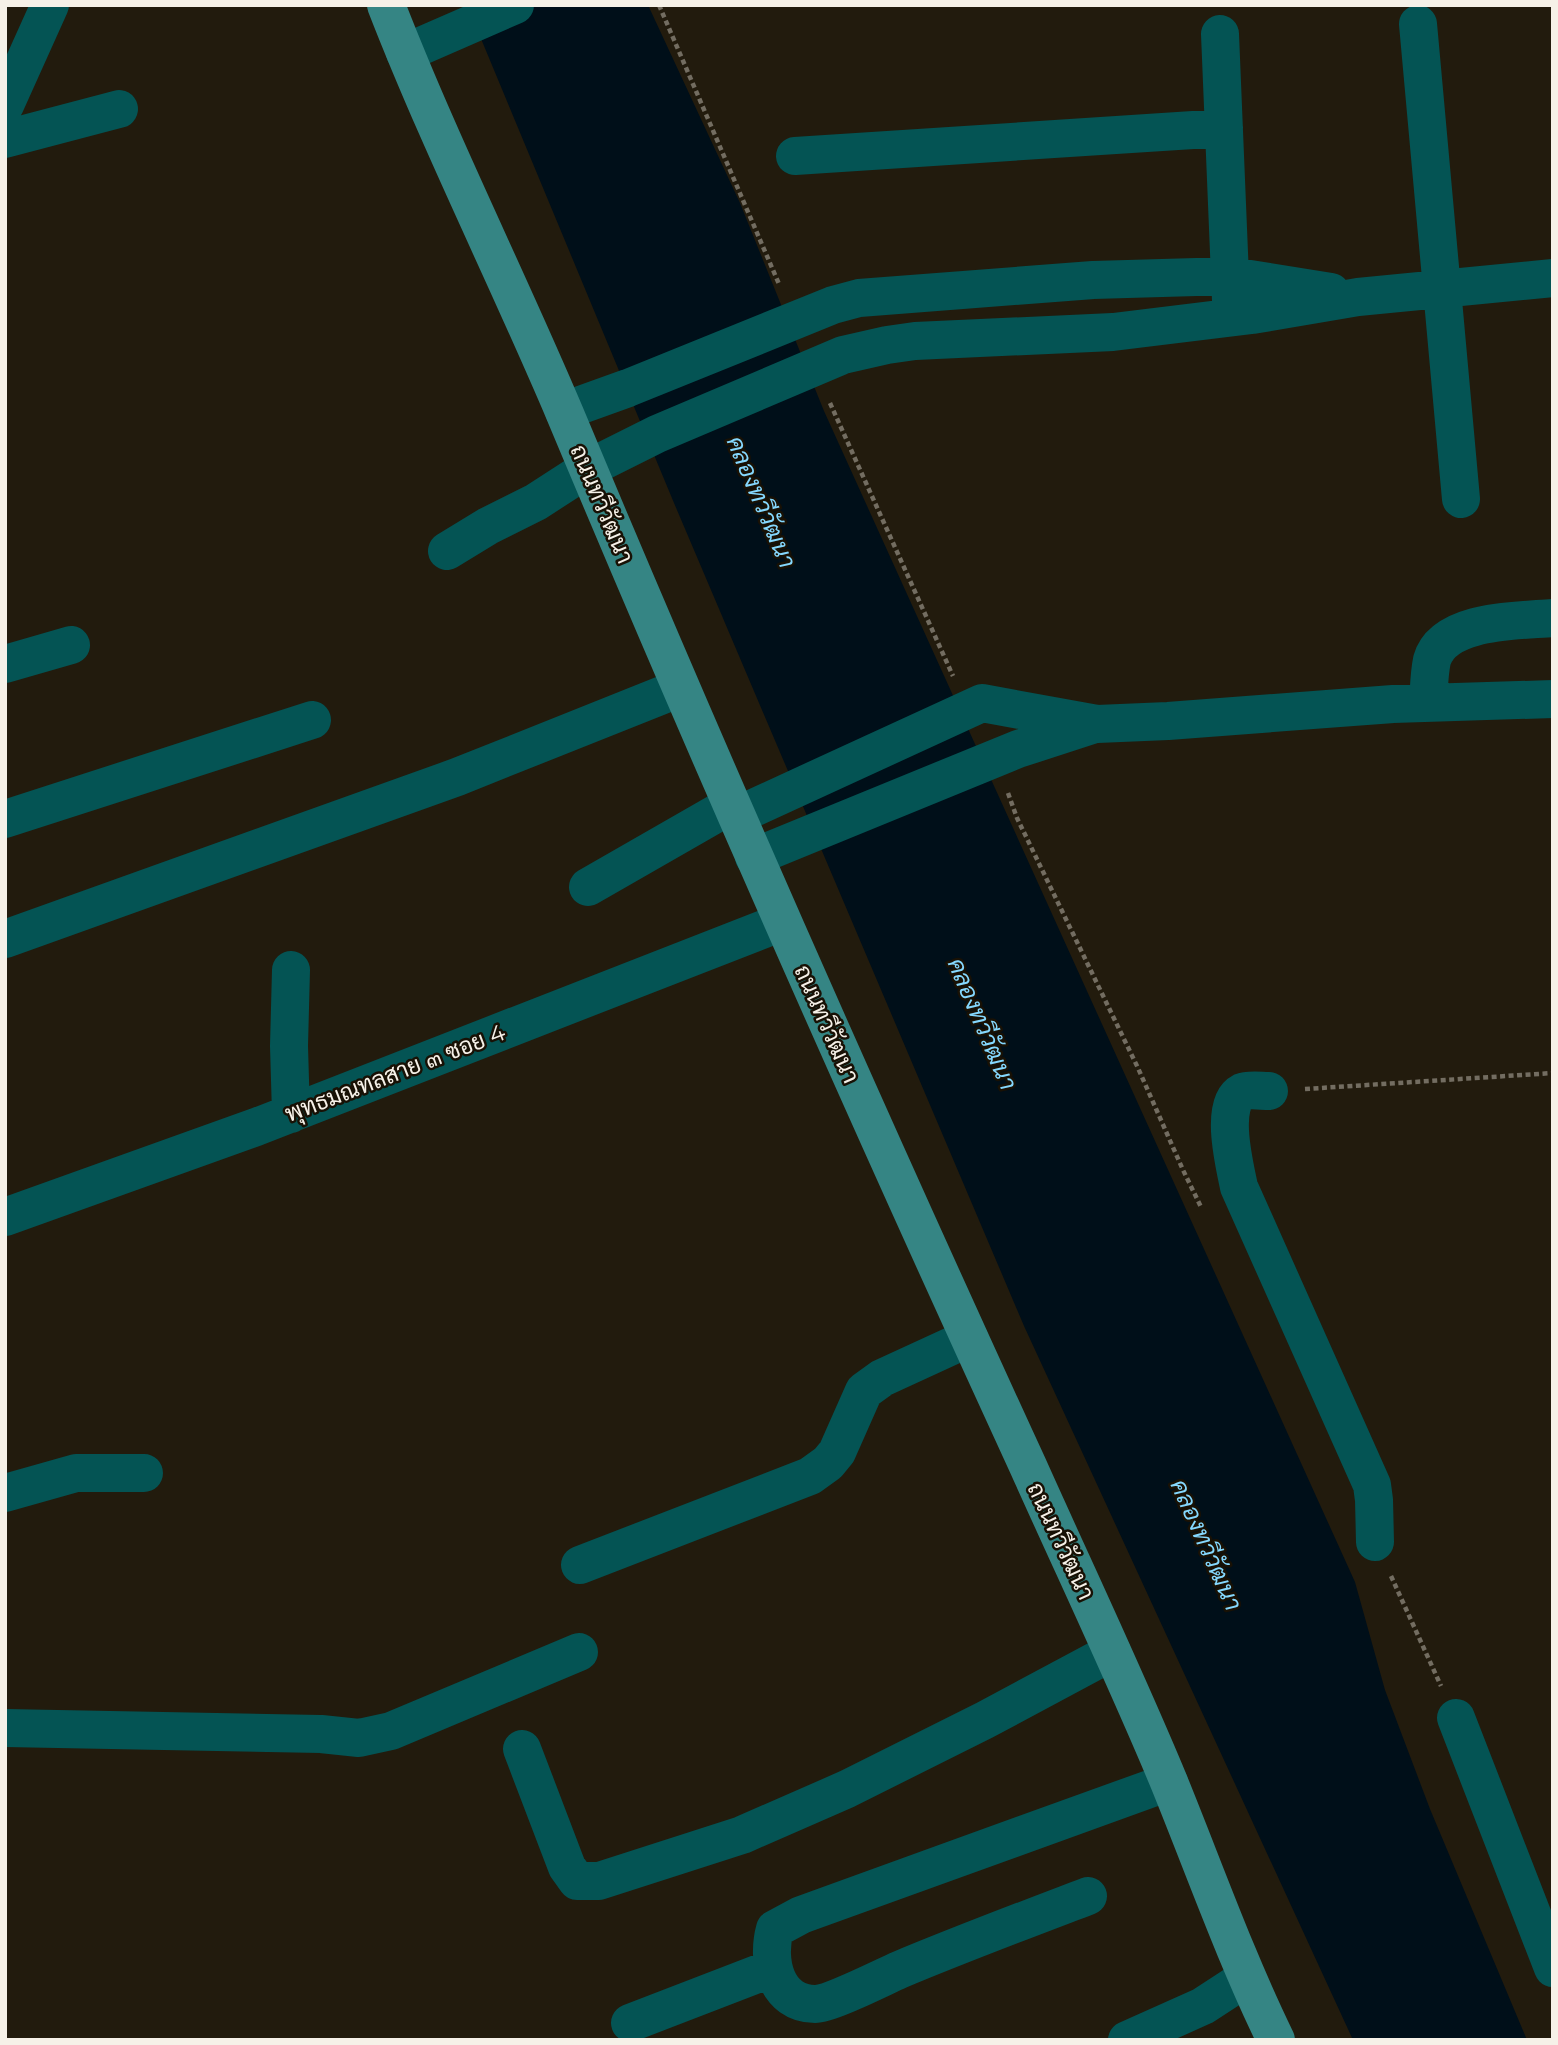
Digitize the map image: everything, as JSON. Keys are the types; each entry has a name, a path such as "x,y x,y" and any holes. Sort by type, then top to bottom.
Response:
{"main road":[{"name":"ถนนทวีวัฒนา","path":"386,5 461,185 564,411 733,811 1169,1782 1246,1978 1276,2040"}],"street":[{"path":"5,105 50,5"},
{"path":"405,53 500,12"},
{"path":"1418,24 1461,499"},
{"path":"1220,34 1231,276 1230,318"},
{"path":"5,139 119,109"},
{"path":"795,156 1224,128"},
{"path":"564,411 810,314 859,298 1093,280 1231,276 1357,297"},
{"path":"447,551 488,526 536,502 587,469 657,433 843,355 915,341 1112,332 1230,318 1357,297 1553,278"},
{"path":"907,295 915,341"},
{"path":"1427,704 1433,658 1448,638 1484,624 1553,618"},
{"path":"5,664 71,645"},
{"path":"5,939 457,777 680,688"},
{"path":"587,887 733,811 786,793 982,703 1097,723 1553,699"},
{"path":"5,819 312,719"},
{"path":"754,857 1018,749 1097,723"},
{"name":"พุทธมณทลสาย ๓ ซอย 4","path":"5,1217 290,1114 782,922"},
{"path":"290,970 290,1114"},
{"path":"1269,1091 1243,1091 1234,1099 1230,1117 1231,1142 1239,1187 1368,1475 1374,1500 1375,1542"},
{"path":"580,1565 810,1476 828,1463 837,1452 864,1391 882,1378 969,1338"},
{"path":"5,1493 76,1473 144,1473"},
{"path":"5,1728 321,1734 359,1738 391,1731 579,1652"},
{"path":"522,1749 567,1867 577,1881 599,1881 742,1835 847,1789 1112,1652"},
{"path":"1456,1718 1515,1868 1542,1913 1553,1968"},
{"path":"1088,1896 903,1968 819,2004 801,2003 788,1997 773,1968 770,1947 775,1929 801,1915 1169,1782"},
{"path":"630,2023 773,1968"},
{"path":"1127,2040 1203,2006 1246,1978"}],"path":[{"path":"659,5 777,279"},
{"path":"828,400 953,676"},
{"path":"1005,788 1017,818"},
{"path":"1269,1091 1553,1073"}],"water":[{"name":"คลองทวีวัฒนา","path":"467,5 648,5 740,203 824,411 1355,1582 1385,1690 1430,1809 1527,2040 1353,2040 1024,1326 674,503"}]}
